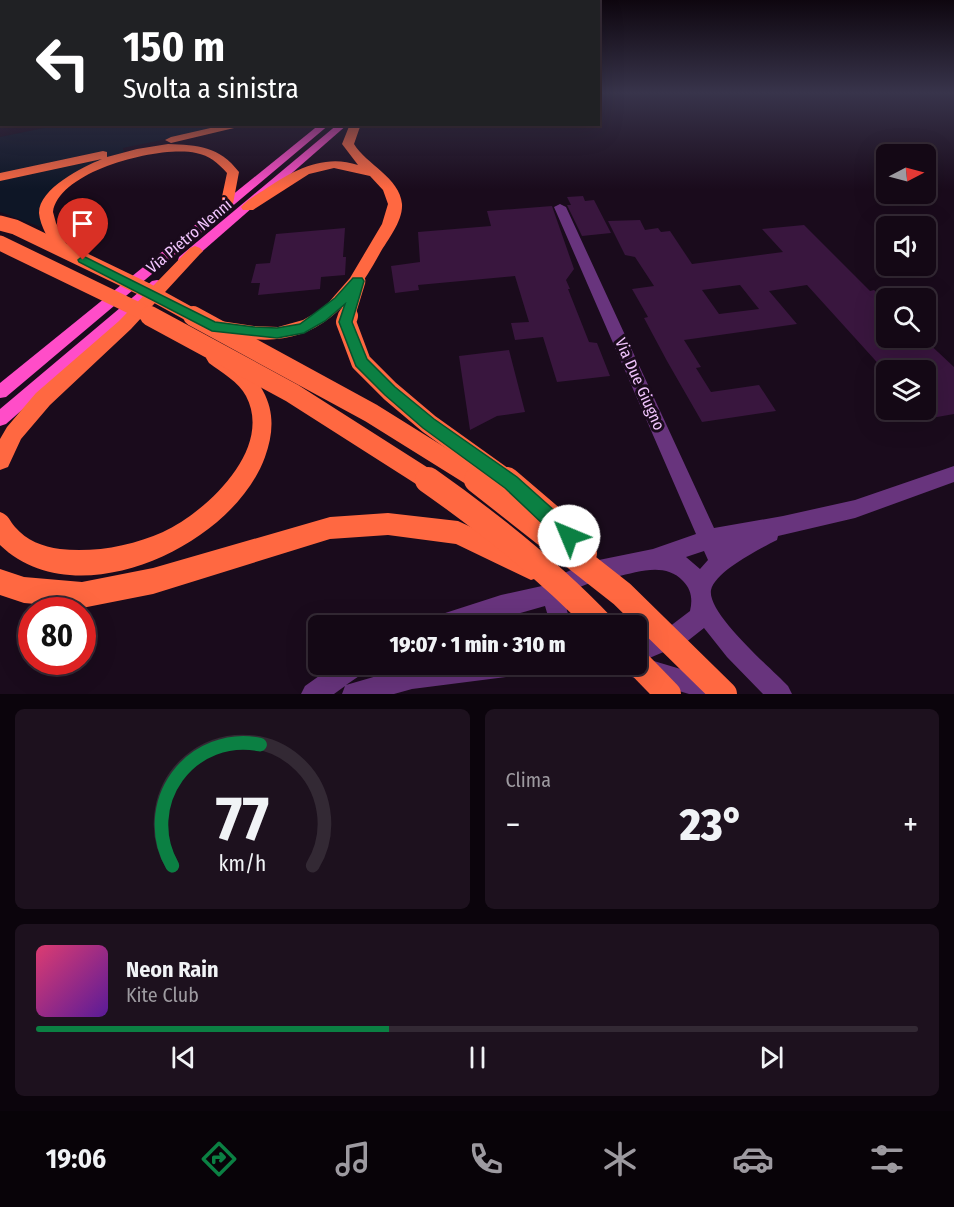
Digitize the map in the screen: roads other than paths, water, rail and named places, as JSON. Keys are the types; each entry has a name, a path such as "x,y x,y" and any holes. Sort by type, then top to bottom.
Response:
{"highway":[{"path":"0,177 237,126"},
{"path":"355,126 348,144 353,154 392,192 395,204 391,218 358,281 346,322 361,362 390,391 429,424 511,483 556,522 622,594 724,694"},
{"path":"62,249 48,220 47,207 58,190 82,173 100,164 134,153 158,148 186,147 207,150 222,157 233,172 227,206"},
{"path":"248,207 297,173 324,164 353,166 384,183"},
{"path":"0,223 15,227 146,290 371,413 479,481 622,594"},
{"path":"0,243 184,333 360,434 458,501 589,615"},
{"path":"0,460 14,433 43,399 125,325 195,251"},
{"path":"212,326 277,333 304,328 327,313 358,281"},
{"path":"0,524 5,536 33,555 65,562 106,561 136,555 172,540 209,515 237,487 254,460 263,434 262,414 256,396 247,383 184,333"},
{"path":"0,582 24,590 82,595 153,581 330,528 388,524 458,533 551,584"},
{"path":"647,672 669,694"}],"main road":[{"name":"Via Pietro Nenni","path":"0,392 324,126"},
{"name":"Via Pietro Nenni","path":"0,419 342,126"}],"street":[{"name":"Via Due Giugno","path":"560,207 719,562"},
{"path":"473,615 576,575 652,560 709,538 783,526 855,509 954,474"},
{"path":"647,648 674,637 691,626 699,617 701,598 709,573 719,562 739,548 783,526"},
{"path":"652,560 666,560 682,567 695,577 701,598 735,649 780,694"},
{"path":"551,584 556,615"},
{"path":"647,670 729,694"},
{"path":"313,694 341,675"},
{"path":"354,694 412,677 428,675"}]}
